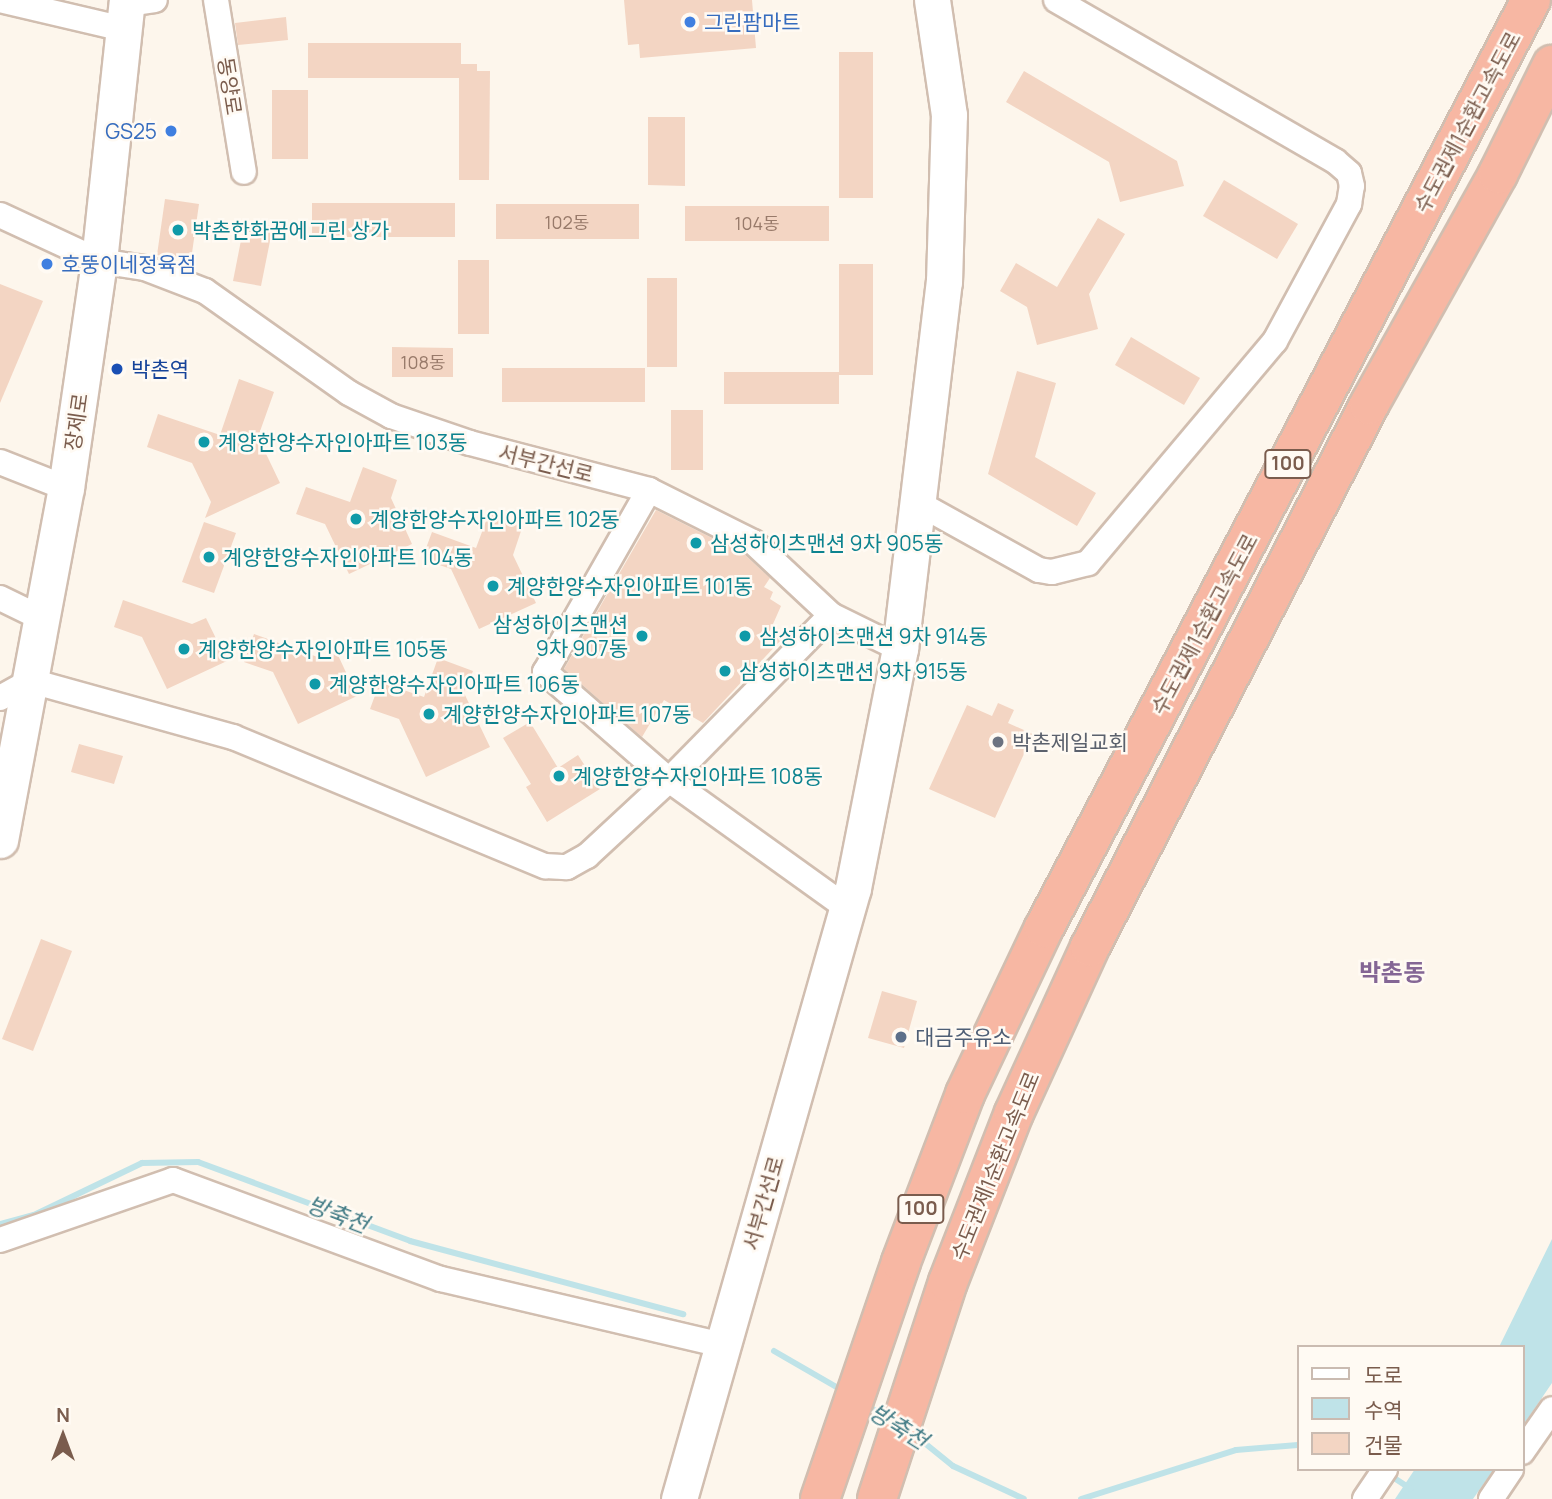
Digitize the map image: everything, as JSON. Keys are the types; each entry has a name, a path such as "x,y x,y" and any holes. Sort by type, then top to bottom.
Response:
{"highway":[{"name":"수도권제1순환고속도로","path":"820,1499 901,1262 965,1094 1044,928 1531,0"},
{"name":"수도권제1순환고속도로","path":"877,1499 963,1243 1014,1114 1090,947 1369,405 1498,174 1552,65"}],"street":[{"name":"동양로","path":"216,0 244,172"},
{"name":"서부간선로","path":"679,1499 847,908 900,649 944,282 949,115 932,0"},
{"path":"918,503 1039,570 1052,572 1088,563 1275,341 1349,204 1352,187 1349,173 1335,160 1056,0"},
{"path":"0,1 133,8"},
{"name":"장제로","path":"0,840 66,488 133,8"},
{"name":"서부간선로","path":"0,215 99,261 145,268 205,290 349,393 391,416 470,443 649,490 753,542 831,615 900,649"},
{"path":"0,462 66,488"},
{"path":"649,490 545,672 669,780 847,908"},
{"path":"0,598 43,619"},
{"path":"0,698 31,681 233,737 545,866 567,867 587,856 669,780 831,615"},
{"path":"0,1240 173,1180 441,1279 723,1345"},
{"path":"1524,1437 1552,1409"},
{"path":"1491,1499 1510,1471"}],"water":[{"path":"1552,1239 1552,1383 1524,1424 1524,1345 1500,1345"},
{"path":"1414,1471 1493,1471 1473,1499 1395,1499"}],"building":[{"name":"그린팜마트","path":"624,0 752,0 756,48 640,58 639,44 628,45"},
{"path":"286,17 288,40 238,45 235,23"},
{"path":"308,43 461,43 461,64 477,64 477,71 490,71 489,180 459,180 459,78 308,78"},
{"path":"839,52 873,52 873,198 839,198"},
{"path":"1024,71 1177,161 1184,186 1120,202 1109,162 1006,102"},
{"path":"272,90 308,90 308,159 272,159"},
{"path":"648,117 685,117 685,186 648,185"},
{"path":"1224,180 1298,224 1277,259 1203,216"},
{"name":"박촌한화꿈에그린 상가","path":"165,199 199,204 191,260 157,255"},
{"path":"312,203 455,203 455,237 312,237"},
{"path":"496,204 639,204 639,239 496,239"},
{"path":"685,206 829,206 829,241 685,241"},
{"path":"1098,218 1125,234 1089,294 1098,329 1037,345 1027,307 1000,291 1016,263 1057,287"},
{"path":"245,220 273,226 261,286 233,281"},
{"path":"458,260 489,260 489,334 458,334"},
{"path":"839,264 873,264 873,375 839,375 839,404 724,404 724,372 839,372"},
{"path":"647,278 677,278 677,367 647,367"},
{"path":"0,284 43,301 0,403"},
{"path":"1131,337 1200,378 1184,405 1115,365"},
{"path":"392,347 453,348 453,377 392,377"},
{"path":"502,368 645,368 645,402 502,402"},
{"path":"1017,371 1056,383 1035,457 1096,493 1077,526 988,474"},
{"name":"계양한양수자인아파트 103동","path":"239,379 274,392 258,437 280,483 205,518 211,502 192,463 147,447 158,414 220,435"},
{"path":"671,410 703,410 703,470 671,470"},
{"name":"계양한양수자인아파트 102동","path":"363,467 397,480 391,498 412,544 349,574 325,524 296,514 306,487 350,502"},
{"path":"656,510 744,554 770,578 764,587 773,592 770,599 781,606 769,633 781,640 703,723 664,700 642,737 564,669"},
{"name":"계양한양수자인아파트 101동","path":"489,513 523,525 513,555 536,603 479,629 451,569 422,559 432,532 476,548"},
{"name":"계양한양수자인아파트 104동","path":"204,522 236,533 214,593 182,582"},
{"name":"계양한양수자인아파트 105동","path":"123,600 192,624 206,618 227,661 167,689 142,637 114,627"},
{"name":"계양한양수자인아파트 106동","path":"254,634 323,659 337,653 357,696 298,724 273,672 244,662"},
{"name":"계양한양수자인아파트 107동","path":"438,658 473,671 464,693 490,747 426,777 399,719 370,709 380,682 424,697"},
{"path":"998,703 1014,710 1008,723 1033,734 995,818 929,789 967,705 992,716"},
{"name":"계양한양수자인아파트 108동","path":"530,722 558,768 578,755 600,789 547,822 526,787 531,784 503,738"},
{"path":"79,744 123,756 114,784 71,772"},
{"path":"41,939 72,951 33,1051 2,1039"},
{"path":"882,991 917,1001 904,1048 868,1038"}],"waterway":[{"name":"방축천","path":"0,1224 34,1215 142,1163 198,1162 410,1241 683,1314"},
{"name":"방축천","path":"774,1351 845,1392"},
{"name":"방축천","path":"866,1405 890,1419"},
{"name":"방축천","path":"911,1432 953,1466 1024,1499"},
{"name":"방축천","path":"1081,1499 1236,1450 1296,1445"},
{"name":"방축천","path":"1388,1474 1411,1489"}],"place":[{"name":"그린팜마트","path":"690,22"},
{"name":"GS25","path":"171,131"},
{"name":"박촌한화꿈에그린 상가","path":"178,230"},
{"name":"호뚱이네정육점","path":"47,264"},
{"name":"박촌역","path":"117,369"},
{"name":"계양한양수자인아파트 103동","path":"204,442"},
{"name":"계양한양수자인아파트 102동","path":"356,519"},
{"name":"삼성하이츠맨션 9차 905동","path":"696,543"},
{"name":"계양한양수자인아파트 104동","path":"209,557"},
{"name":"계양한양수자인아파트 101동","path":"493,586"},
{"name":"삼성하이츠맨션 9차 907동","path":"642,636"},
{"name":"삼성하이츠맨션 9차 914동","path":"745,636"},
{"name":"계양한양수자인아파트 105동","path":"184,649"},
{"name":"삼성하이츠맨션 9차 915동","path":"725,671"},
{"name":"계양한양수자인아파트 106동","path":"315,684"},
{"name":"계양한양수자인아파트 107동","path":"429,714"},
{"name":"박촌제일교회","path":"998,742"},
{"name":"계양한양수자인아파트 108동","path":"559,776"},
{"name":"대금주유소","path":"901,1037"}],"district":[{"name":"박촌동","path":"1392,972"}]}
